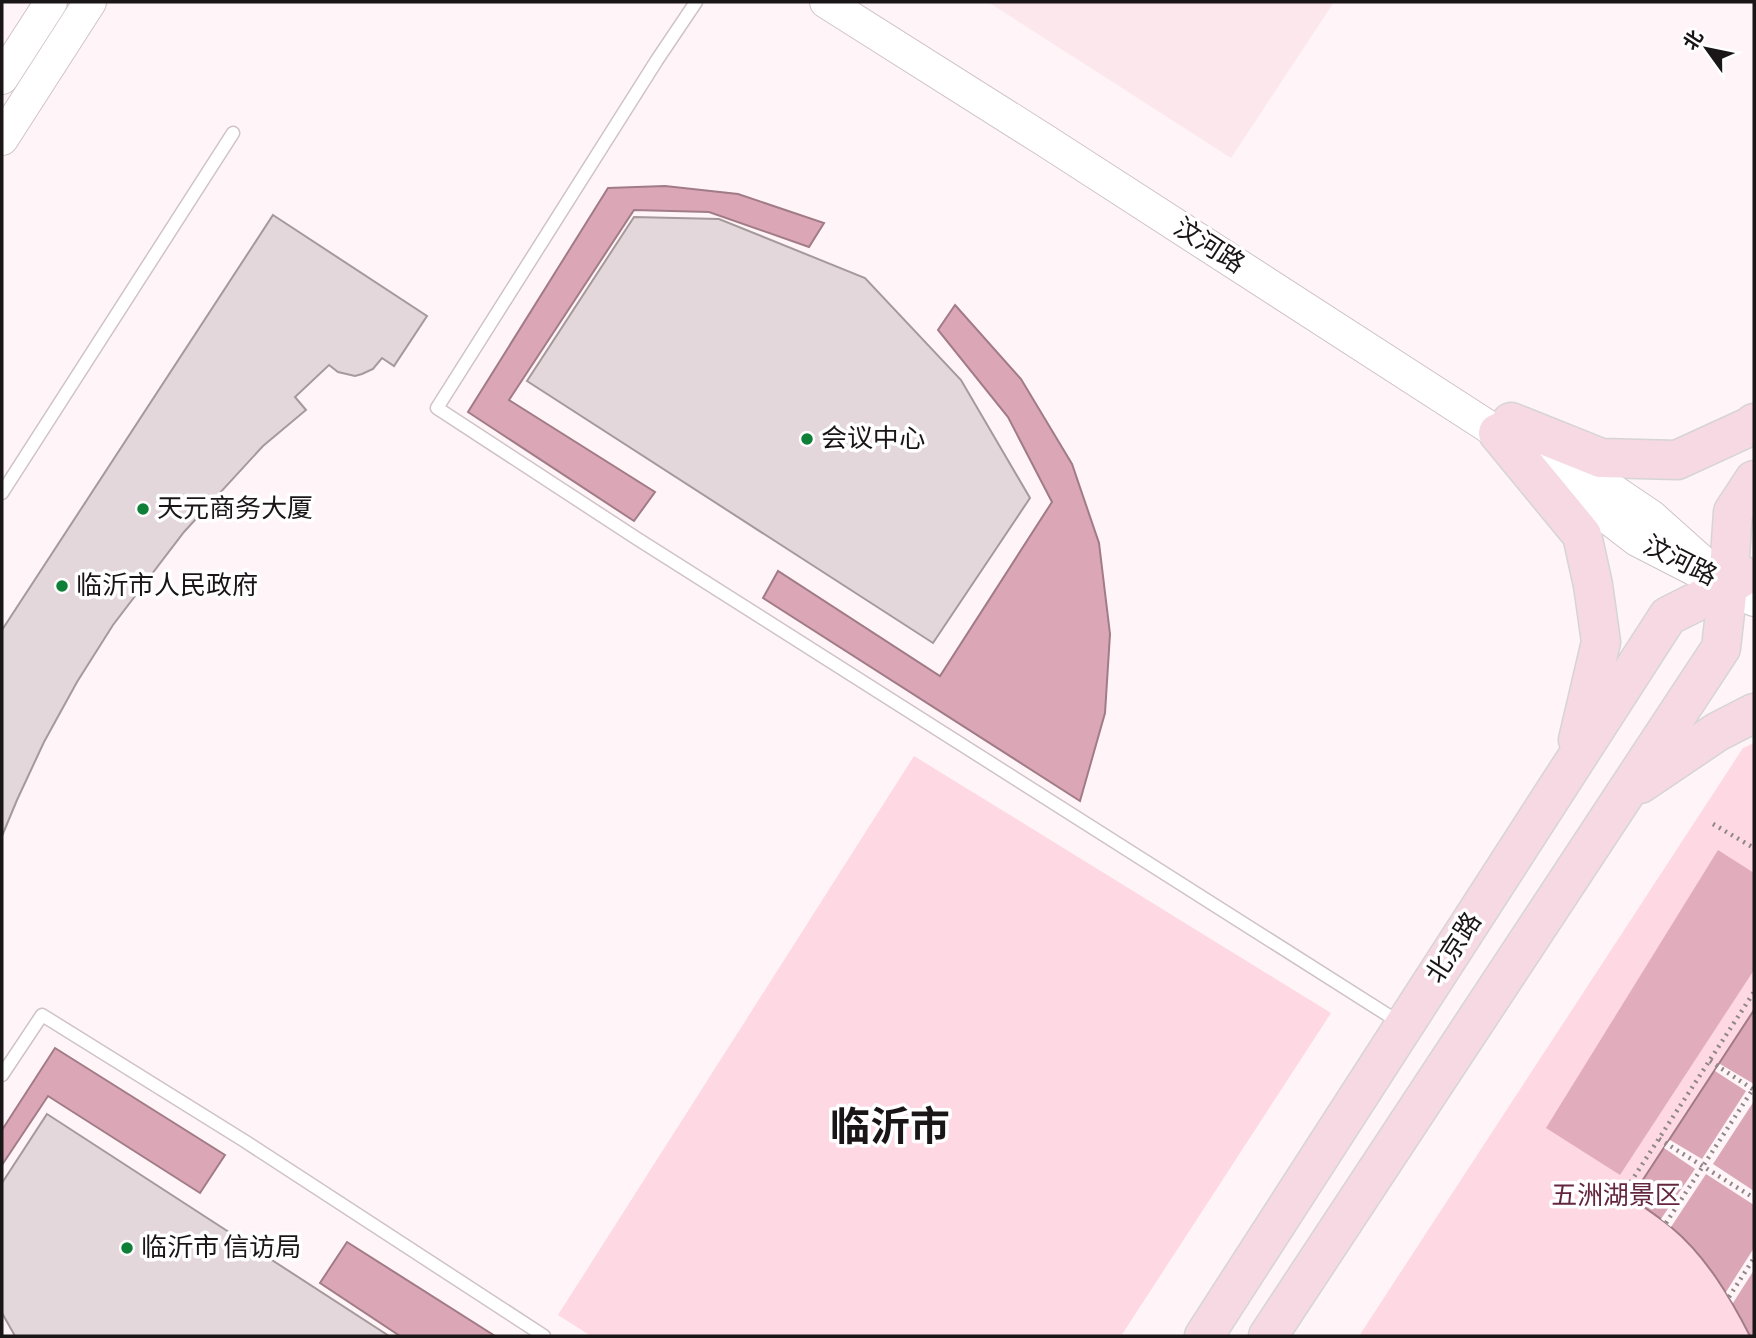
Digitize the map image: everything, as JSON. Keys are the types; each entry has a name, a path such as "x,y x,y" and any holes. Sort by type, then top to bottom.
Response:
{"main road":[{"path":"1504,428 1601,458 1677,460 1754,423"},
{"path":"1504,428 1582,535 1593,585 1601,642 1571,767"},
{"path":"1268,1336 1721,649 1748,591 1733,512 1754,480"},
{"name":"北京路","path":"1204,1336 1668,616 1748,591"},
{"path":"1624,795 1717,732 1754,713"}],"street":[{"path":"2,78 51,2"},
{"path":"2,139 90,2"},
{"name":"汶河路","path":"827,2 1504,428"},
{"name":"汶河路","path":"857,2 1066,134 1504,428 1637,540 1748,591"}],"lane":[{"path":"696,2 437,408 1404,1026"},
{"path":"2,493 233,133"},
{"path":"2,1075 42,1015 243,1140 544,1336"}],"path":[{"path":"1713,824 1754,848"},
{"path":"1623,1194 1754,992"},
{"path":"1666,1223 1753,1090 1710,1061"},
{"path":"1658,1139 1754,1198"},
{"path":"1729,1297 1754,1258"}],"shaded area":[{"path":"988,2 1334,2 1231,158"},
{"path":"665,186 738,194 824,223 809,247 709,212 634,210 509,400 655,492 634,521 468,412 608,188"},
{"path":"955,305 1021,379 1072,464 1099,543 1110,634 1105,713 1080,801 763,598 778,571 940,676 1052,502 1008,417 938,330"},
{"path":"1718,850 1754,873 1754,970 1620,1175 1546,1128"},
{"path":"1754,1010 1754,1336 1750,1336 1725,1292 1684,1238 1631,1198"},
{"path":"55,1048 225,1155 200,1193 48,1096 2,1165 2,1130"},
{"path":"347,1242 495,1336 400,1336 320,1283"}],"green space":[{"name":"五洲湖景区","path":"1754,743 1754,1336 1359,1336 1743,748"},
{"path":"914,756 1331,1013 1121,1336 591,1336 558,1315"}],"pier":[{"path":"1720,1064 1754,1084 1754,1101 1713,1164 1754,1191 1754,1205 1706,1174 1671,1227 1661,1219 1695,1169 1664,1148 1670,1140 1702,1159 1746,1091 1715,1071"},
{"path":"1754,1248 1754,1270 1733,1303 1726,1292"}],"building":[{"name":"天元商务大厦","path":"273,215 427,316 394,366 382,358 373,369 355,376 338,372 329,365 295,397 306,410 263,446 184,532 113,625 77,682 44,742 2,836 2,630"},
{"name":"会议中心","path":"634,217 719,219 865,278 961,380 1030,498 933,643 527,381"},
{"name":"临沂市 信访局","path":"47,1114 389,1336 15,1336 2,1313 2,1183"}],"place":[{"name":"会议中心","path":"807,439"},
{"name":"天元商务大厦","path":"143,509"},
{"name":"临沂市人民政府","path":"62,586"},
{"name":"临沂市 信访局","path":"127,1248"}],"district":[{"name":"临沂市","path":"890,1128"}]}
